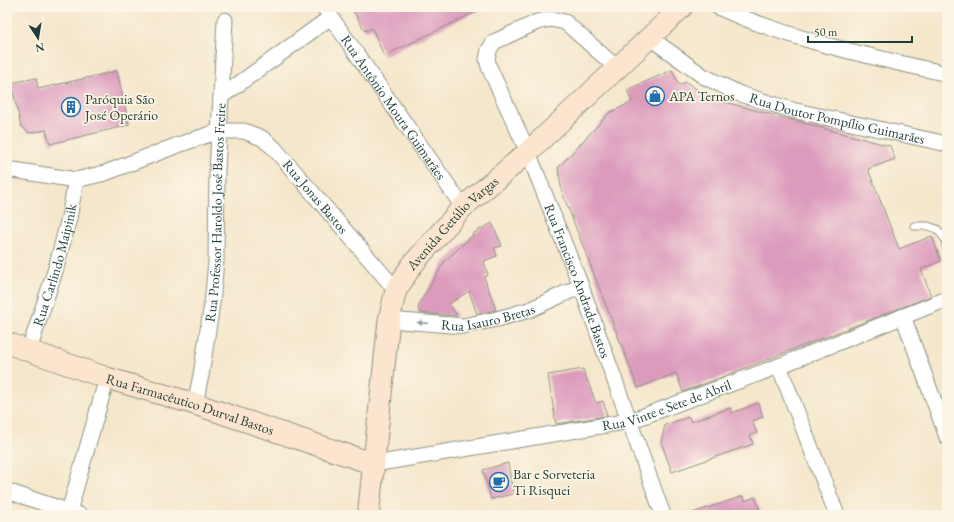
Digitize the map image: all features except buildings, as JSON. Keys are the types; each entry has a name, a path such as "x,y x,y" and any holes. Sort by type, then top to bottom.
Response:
{"main road":[{"name":"Avenida Getúlio Vargas","path":"369,515 389,320 396,290 412,265 463,207 528,152 682,7"},
{"name":"Rua Farmacêutico Durval Bastos","path":"7,343 107,378 194,404 374,464"}],"street":[{"path":"718,7 767,28 862,55 947,74"},
{"path":"222,96 327,12"},
{"name":"Rua Antônio Moura Guimarães","path":"327,12 463,207"},
{"name":"Rua Francisco Andrade Bastos","path":"617,68 565,22 558,19 537,22 494,42 488,50 487,59 489,67 528,152 581,286 663,515"},
{"name":"Rua Professor Haroldo José Bastos Freire","path":"194,404 201,375 213,297 216,261 217,171 225,20"},
{"name":"Rua Doutor Pompílio Guimarães","path":"649,37 703,76 740,94 792,110 947,144"},
{"name":"Rua Jonas Bastos","path":"76,180 105,173 219,131 244,131 262,138 268,143 396,290"},
{"path":"7,169 76,180"},
{"name":"Rua Carlindo Maipinik","path":"29,350 56,268 69,218 76,180"},
{"name":"Rua Isauro Bretas","path":"389,320 463,326 497,319 529,310 581,286"},
{"name":"Rua Vinte e Sete de Abril","path":"374,464 630,421 779,366 947,299"},
{"path":"903,316 947,437"},
{"path":"779,366 837,515"},
{"path":"7,490 72,514 107,378"}],"lane":[{"path":"914,226 928,226 937,228 944,239 947,249"}],"place":[{"name":"APA Ternos","path":"655,96"},
{"name":"Paróquia São José Operário","path":"71,107"},
{"name":"Bar e Sorveteria Ti Risquei","path":"499,482"}]}
